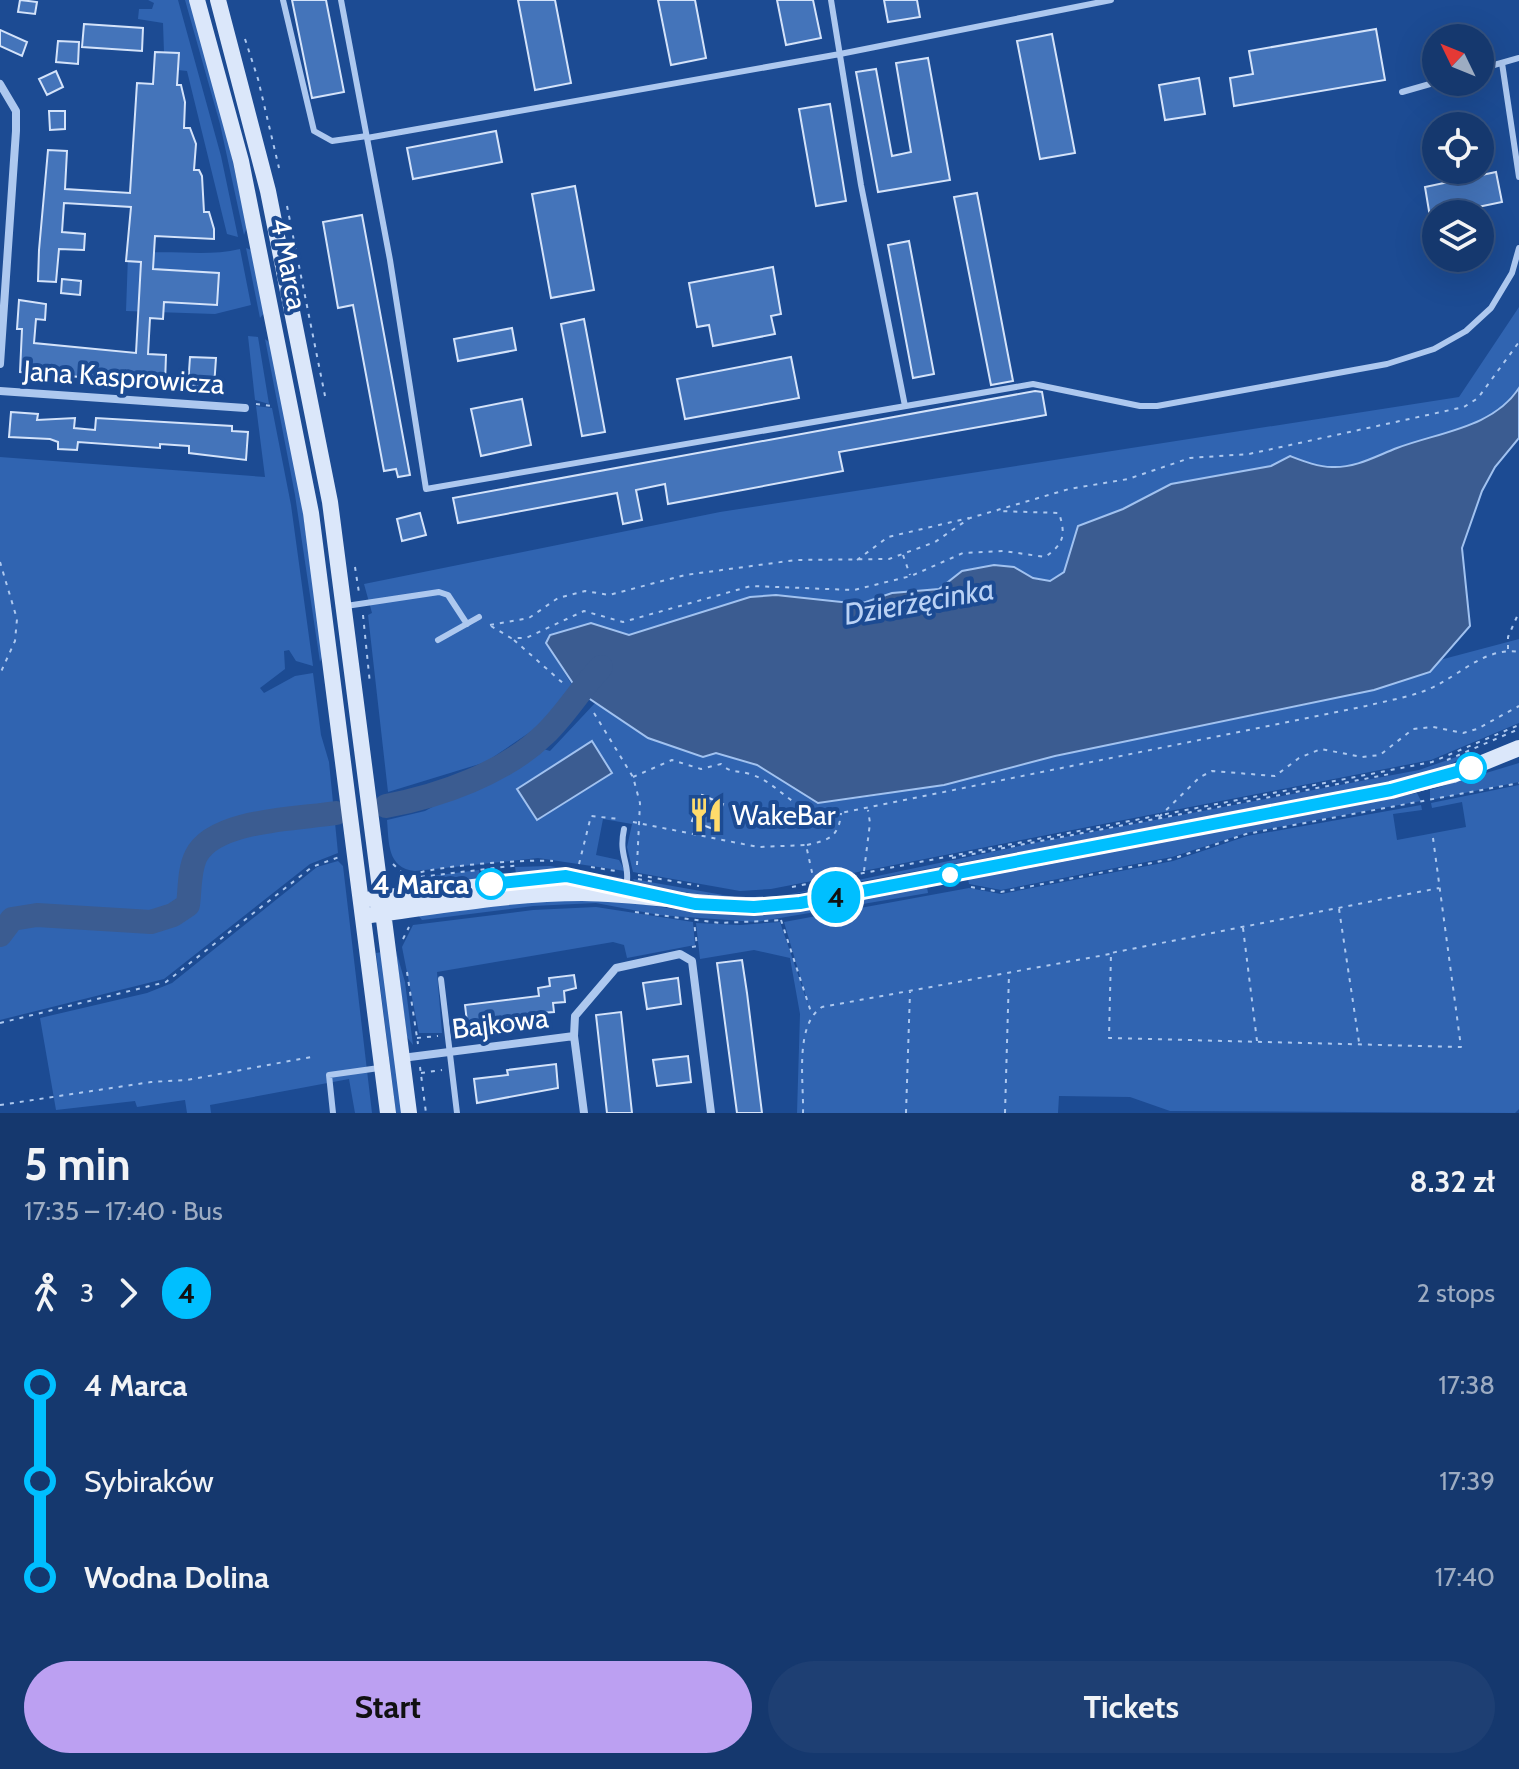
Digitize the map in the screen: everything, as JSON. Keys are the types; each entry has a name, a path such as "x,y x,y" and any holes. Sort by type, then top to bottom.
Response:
{"main road":[{"name":"4 Marca","path":"197,0 241,161 303,466 323,591 388,1113"},
{"name":"4 Marca","path":"218,0 268,191 321,452 346,606 409,1113"},
{"path":"363,908 544,894 596,894 738,907 813,901 1391,790 1453,775 1519,750"},
{"path":"383,906 566,876 633,879 664,900"}],"street":[{"name":"Jana Kasprowicza","path":"0,84 16,111 4,251 0,364"},
{"name":"Jana Kasprowicza","path":"0,391 245,408"},
{"path":"574,1036 575,1016 616,968 680,954 692,961 711,1113"},
{"name":"Bajkowa","path":"402,1058 574,1036 584,1113"}],"lane":[{"path":"283,0 314,131 332,141 840,54 1111,0"},
{"path":"341,0 426,489 1033,384 1140,406 1157,406 1387,364 1434,349 1482,319 1512,273 1519,248"},
{"path":"831,0 905,406"},
{"path":"1494,65 1519,58"},
{"path":"1502,63 1519,177"},
{"path":"1402,92 1422,86"},
{"path":"346,606 439,592 448,595 467,624"},
{"path":"438,640 479,617"},
{"path":"624,829 620,850 633,879"},
{"path":"441,979 457,1113"},
{"path":"333,1113 329,1075 382,1067"}],"path":[{"path":"856,561 888,537 970,518 1069,489 1128,479 1190,458 1249,454 1464,407 1478,398 1519,342"},
{"path":"245,408 254,404 275,406 274,402"},
{"path":"511,638 526,638 584,611 623,622 751,586 854,590 911,576 963,553 1004,551 1045,557 1061,546 1065,532 1059,513 992,511"},
{"path":"490,625 529,618 558,598 585,591 609,595 685,575 796,560 889,559 935,542 970,518"},
{"path":"902,554 911,576"},
{"path":"0,562 17,619 15,641 0,674"},
{"path":"1508,650 1508,637 1519,612"},
{"path":"479,617 494,631 511,638 564,684"},
{"path":"633,777 672,760 701,769 721,764 737,774 750,774 797,806 819,814 841,813 1366,706 1439,684 1457,670 1508,650 1519,652"},
{"path":"1159,818 1200,777 1212,771 1238,771 1262,778 1275,776 1299,758 1321,749 1372,756 1422,727 1463,733 1477,729 1519,706"},
{"path":"594,713 633,777 640,803 633,879 707,889"},
{"path":"786,890 1432,762 1519,727"},
{"path":"1477,729 1482,742"},
{"path":"863,874 1433,765 1482,742"},
{"path":"1421,803 1519,783"},
{"path":"863,874 870,823 868,808"},
{"path":"578,869 591,816 758,847 806,845 834,835 840,829 841,813"},
{"path":"1111,953 1109,1038 1461,1047 1433,838"},
{"path":"806,845 814,884"},
{"path":"0,1023 166,982 312,867 342,857"},
{"path":"803,1113 806,1028 812,1014 822,1007 1439,888"},
{"path":"1339,908 1360,1044"},
{"path":"781,920 812,1014"},
{"path":"401,946 412,921"},
{"path":"680,954 697,946 694,921"},
{"path":"1242,927 1258,1042"},
{"path":"407,971 418,1048"},
{"path":"1005,1113 1009,972"},
{"path":"906,1113 910,990"},
{"path":"417,1038 447,1035"},
{"path":"0,1105 151,1082 187,1080 311,1057"},
{"path":"420,1063 426,1113"},
{"path":"421,1073 452,1069"}],"shaded area":[{"path":"148,0 178,0 221,156 238,237 227,234 187,71 178,70 178,53 164,53 163,23 138,19 139,9 152,9 154,3"},
{"path":"185,0 189,0 194,14 228,140 247,227 244,235 220,124"},
{"path":"246,248 251,250 264,313 260,318"},
{"path":"240,249 251,305 215,314 126,311 128,255 212,253"},
{"path":"1519,307 1519,388 1495,412 1464,427 1349,466 1321,466 1290,456 1271,466 1171,484 1123,509 1079,526 1064,572 1050,581 1033,578 1014,567 962,571 939,589 892,593 860,604 776,595 750,597 629,635 591,623 546,643 572,685 542,724 486,762 388,792 368,615 372,613 364,584 720,512 1459,397"},
{"path":"248,336 258,337 269,404 255,400"},
{"path":"265,339 270,343 300,492 323,654 320,662 295,495"},
{"path":"256,406 272,408 291,505 313,666 296,661 289,650 284,651 285,669 260,688 264,693 295,676 313,673 321,735 329,762 338,853 310,864 164,979 0,1020 0,457 265,477"},
{"path":"1519,639 1519,723 1431,760 771,889 740,891 633,872 627,847 632,824 603,819 596,855 619,860 625,871 538,858 415,871 406,869 394,860 389,845 387,820 425,811 540,748 550,751 596,702 648,738 703,757 716,753 757,766 818,803 926,786 1350,695 1430,672 1436,661"},
{"path":"1463,757 1436,773 1414,778 772,898 1044,841 1419,770"},
{"path":"1519,763 1519,782 1430,800 1430,790"},
{"path":"1519,785 1519,1109 1515,1113 1170,1111 1130,1097 1059,1096 1058,1113 797,1113 800,1014 790,958 754,950 700,959 696,923 740,925 780,922 809,1007 784,922 969,888 1001,894 1173,861 1247,836 1421,805 1422,810 1393,814 1397,840 1466,827 1462,802 1432,808 1431,803"},
{"path":"1417,793 1421,801 1246,833 1172,857 1001,890 969,884 968,879"},
{"path":"338,861 343,866 372,1113 355,1113 349,1079 210,1105 211,1113 187,1113 185,1100 137,1107 135,1101 56,1110 40,1018 147,993 172,983 317,867"},
{"path":"550,866 623,878 618,882 561,871 516,874 515,867"},
{"path":"479,870 480,878 413,886 416,878"},
{"path":"633,879 740,898 639,888"},
{"path":"927,887 928,893 756,922 659,915 596,903 533,906 422,920 417,914 531,900 606,899 688,911 778,913"},
{"path":"596,907 693,922 695,945 627,958 624,945 613,942 437,972 442,1033 419,1033 402,947 413,925 533,910"},
{"path":"396,951 405,982 413,1045 407,1037"},
{"path":"382,952 402,1113 396,1113 376,953"}],"water":[{"path":"1519,388 1519,438 1495,467 1482,491 1462,548 1470,626 1430,672 1374,690 1055,756 944,785 818,803 757,765 716,753 703,757 648,738 578,691 546,643 550,635 591,623 629,635 750,597 776,595 860,604 892,593 939,589 962,571 994,565 1014,567 1033,578 1050,581 1064,572 1078,526 1123,509 1171,484 1271,466 1290,456 1327,467 1358,464 1480,420 1495,412"},
{"path":"592,741 612,773 537,820 517,789"}],"building":[{"path":"20,0 37,2 35,14 18,12"},
{"path":"292,0 326,0 344,92 312,98"},
{"path":"518,0 555,0 571,83 535,90"},
{"path":"658,0 695,0 706,58 671,65"},
{"path":"777,0 813,0 821,38 786,45"},
{"path":"884,0 917,0 920,17 888,22"},
{"path":"84,24 143,28 142,51 82,47"},
{"path":"1376,29 1385,80 1234,106 1230,78 1253,74 1249,51"},
{"path":"0,30 27,42 22,56 0,46"},
{"path":"1052,34 1075,153 1040,159 1017,41"},
{"path":"58,41 79,42 78,64 56,62"},
{"path":"155,52 179,53 177,85 181,85 185,102 184,128 190,128 196,144 194,170 199,170 202,176 204,212 209,212 214,239 155,236 153,269 219,273 217,305 164,302 163,319 150,318 148,354 166,355 165,384 20,372 22,329 17,329 19,300 46,304 45,320 36,319 34,343 136,353 141,262 126,261 131,207 64,203 62,232 85,234 84,250 59,249 56,282 38,281 39,250 48,150 67,151 65,189 130,193 137,83 153,84"},
{"path":"928,58 950,180 878,192 856,72 876,69 892,156 911,152 896,63"},
{"path":"56,71 63,87 47,95 39,79"},
{"path":"1199,78 1205,114 1165,120 1159,85"},
{"path":"830,104 846,201 816,206 799,109"},
{"path":"49,111 65,111 65,129 50,130"},
{"path":"496,131 502,162 413,179 407,148"},
{"path":"1494,172 1502,202 1427,200 1425,187 1494,184"},
{"path":"575,186 594,290 551,298 532,194"},
{"path":"977,193 1013,381 991,385 954,197"},
{"path":"362,215 410,475 398,477 396,469 384,471 353,305 338,308 323,222"},
{"path":"909,241 934,374 913,378 888,245"},
{"path":"773,267 781,314 771,316 775,334 713,346 709,325 697,327 689,283"},
{"path":"62,279 81,281 80,295 61,293"},
{"path":"584,319 605,432 582,436 561,324"},
{"path":"512,328 516,350 458,361 454,339"},
{"path":"190,357 216,358 214,387 188,386"},
{"path":"791,357 799,398 685,419 677,379"},
{"path":"1042,392 1046,415 839,452 843,471 668,504 665,484 636,490 642,520 623,524 617,493 458,523 453,498"},
{"path":"522,399 531,445 481,456 471,409"},
{"path":"11,412 38,414 37,420 75,418 74,428 95,430 96,418 232,426 232,431 248,432 246,460 189,453 189,446 160,444 160,448 78,442 77,450 58,449 58,442 50,439 9,437"},
{"path":"420,513 426,535 402,541 397,519"},
{"path":"702,795 723,804 713,829 692,821"},
{"path":"742,960 762,1113 737,1113 717,963"},
{"path":"574,975 576,988 564,991 565,1002 553,1003 554,1012 541,1013 542,1021 468,1030 465,1005 539,996 538,988 550,986 549,978"},
{"path":"678,978 681,1004 647,1009 643,983"},
{"path":"621,1012 632,1113 607,1113 596,1015"},
{"path":"688,1056 691,1082 657,1086 653,1060"},
{"path":"556,1064 558,1088 477,1103 474,1079 508,1075 507,1070"}],"waterway":[{"name":"Dzierżęcinka","path":"386,806 471,781 511,760 553,726 601,667"},
{"name":"Dzierżęcinka","path":"0,935 12,919 37,915 151,922 173,915 188,905 196,856 206,844 220,835 280,819 336,813"}],"bus line":[{"name":"4","path":"491,884 566,876 664,900 695,904 754,907 800,903 1391,790 1471,768"}],"place":[{"name":"WakeBar","path":"706,815"},
{"name":"4 Marca","path":"491,884"}]}
